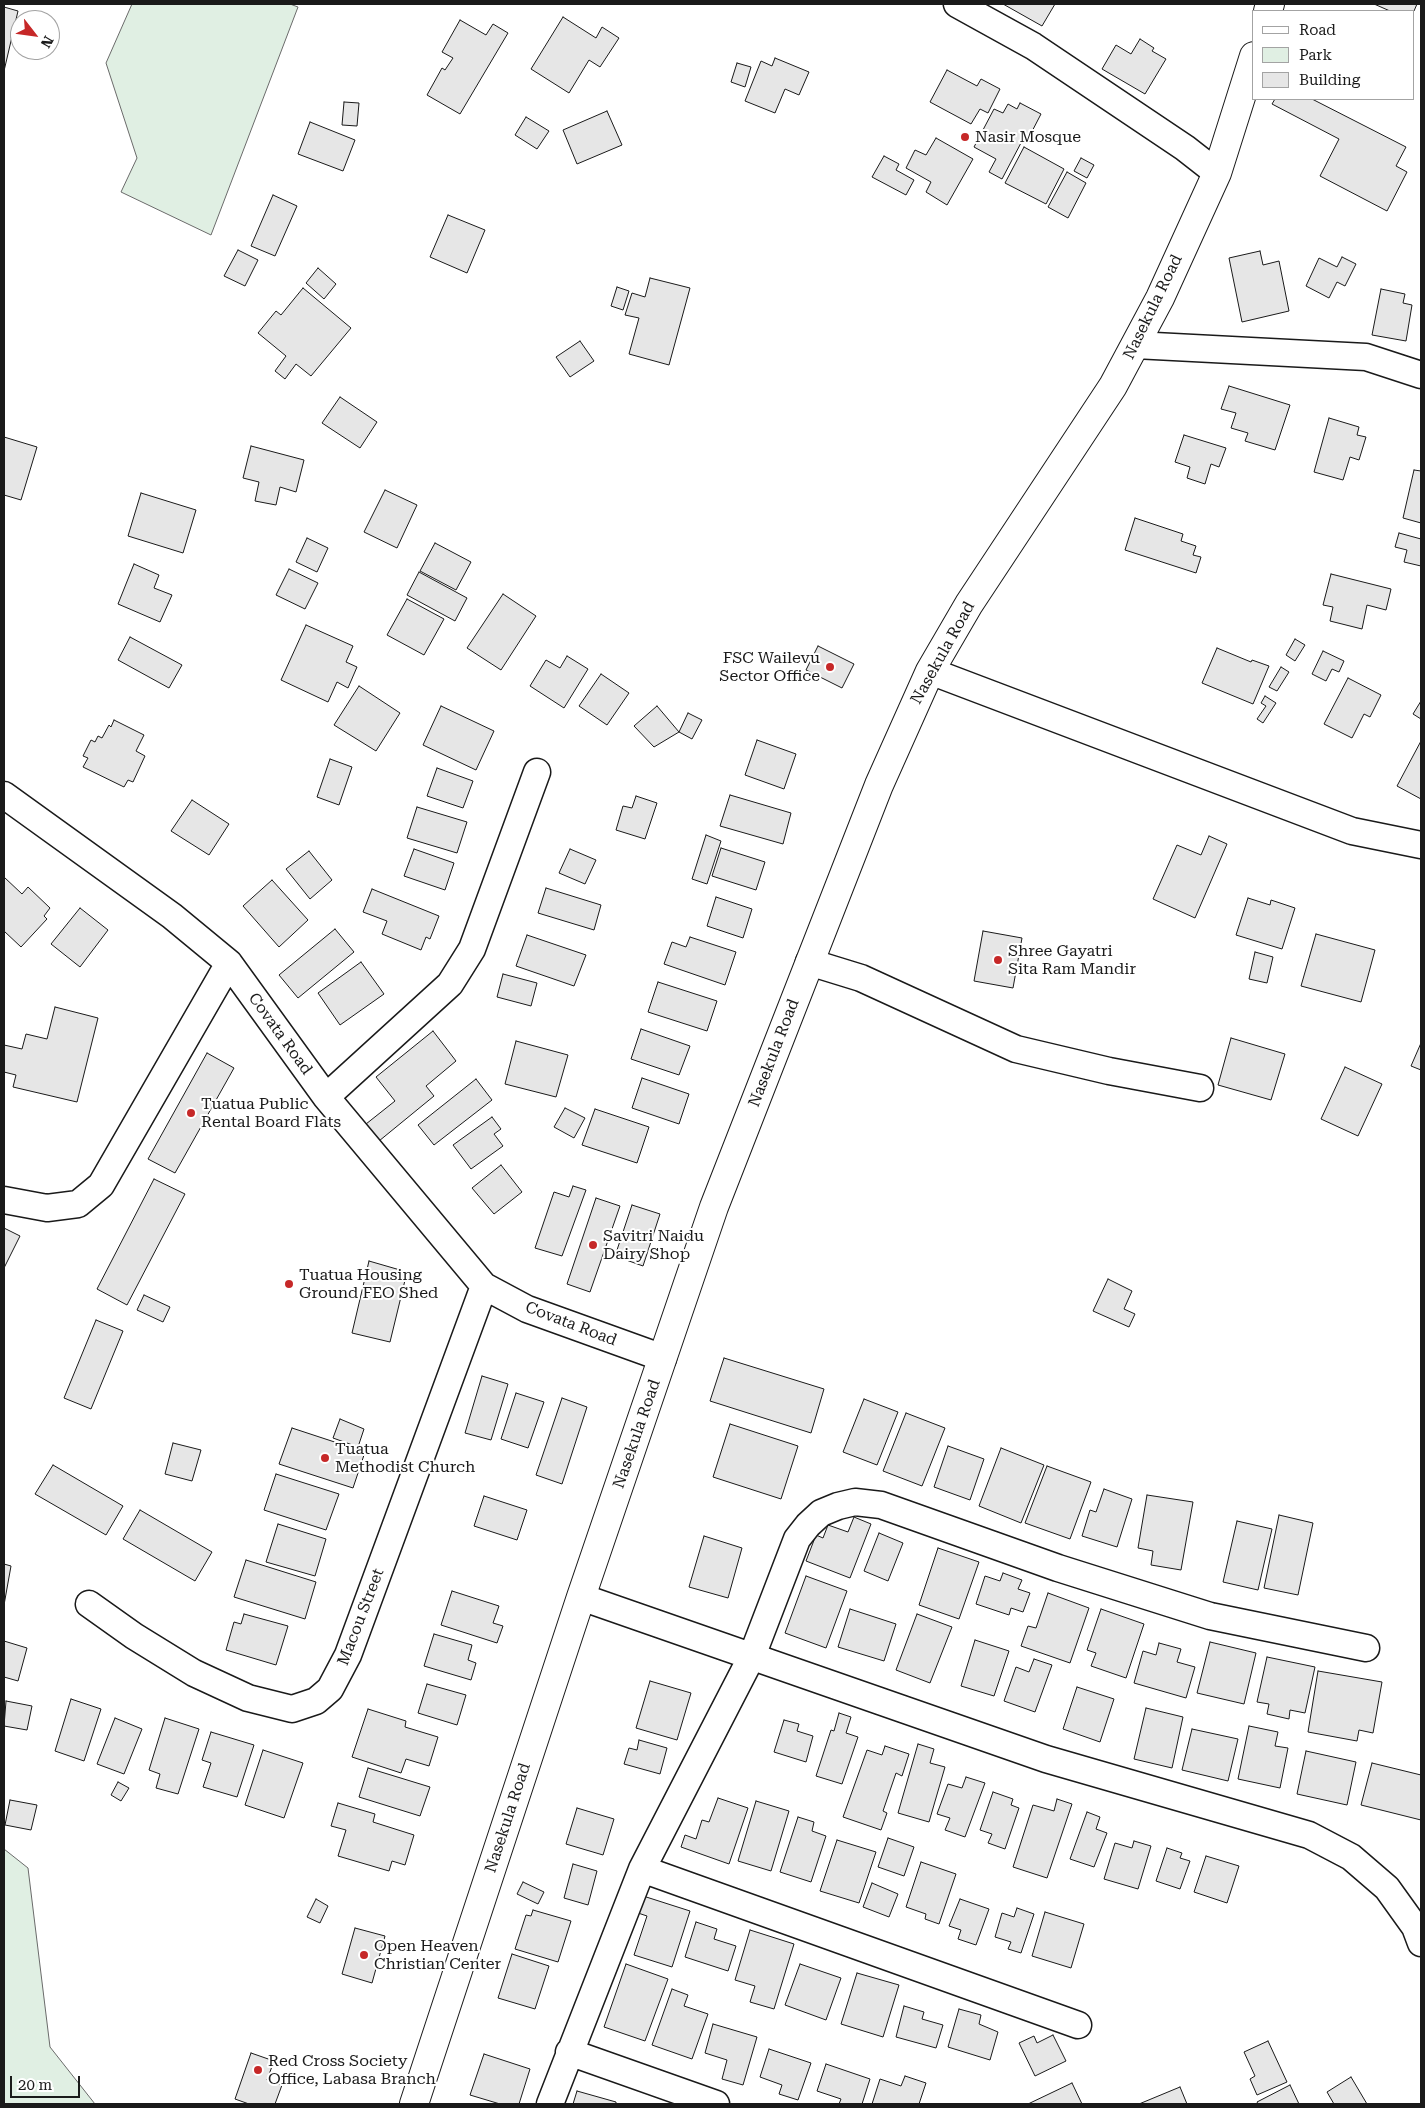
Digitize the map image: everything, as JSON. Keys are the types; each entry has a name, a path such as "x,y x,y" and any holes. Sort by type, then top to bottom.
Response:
{"main road":[{"name":"Nasekula Road","path":"414,2104 581,1597 714,1207 879,785 930,671 970,604 1114,386 1160,298 1217,173 1252,62"}],"street":[{"path":"957,4 1033,46 1185,148 1217,173"},
{"path":"1135,345 1366,357 1421,375"},
{"path":"930,671 1352,831 1421,845"},
{"path":"326,1096 450,984 472,949 537,772"},
{"name":"Covata Road","path":"4,795 172,916 229,964 326,1096 484,1286 527,1309 663,1358"},
{"path":"809,962 861,978 1016,1049 1109,1071 1200,1088"},
{"path":"4,1200 47,1208 78,1204 101,1185 229,964"},
{"name":"Macou Street","path":"89,1604 134,1636 194,1673 248,1698 292,1709 316,1701 330,1690 348,1655 484,1286"},
{"path":"550,2104 642,1869 752,1656 793,1547 802,1532 814,1519 829,1509 846,1504 864,1502 881,1505 1058,1568 1210,1616 1366,1648"},
{"path":"581,1597 1046,1760 1309,1835 1351,1857 1387,1888 1415,1927 1421,1943"},
{"path":"642,1869 1078,2025"},
{"path":"569,2052 716,2104"}],"green space":[{"path":"132,4 290,4 298,7 211,235 121,192 137,158 106,63"},
{"path":"4,1849 28,1868 50,2047 95,2104 4,2104"}],"building":[{"path":"1003,4 1055,4 1042,26"},
{"path":"1374,4 1417,4 1414,10 1388,10"},
{"path":"4,7 14,10 10,10 10,45 4,71"},
{"path":"563,17 596,38 602,27 619,38 600,67 589,60 569,93 531,69"},
{"path":"460,20 486,35 493,24 508,33 460,114 427,95 442,68 445,70 453,58 442,52"},
{"path":"1140,39 1154,48 1152,51 1166,59 1145,94 1102,69 1116,45 1131,54"},
{"path":"775,58 809,72 799,95 785,89 775,113 745,101 761,61 772,66"},
{"path":"737,63 751,67 745,87 731,82"},
{"path":"947,70 977,86 981,79 1000,89 988,113 980,109 971,124 930,102"},
{"path":"1274,100 1314,100 1406,147 1396,166 1407,172 1387,211 1320,176 1339,139 1272,104"},
{"path":"344,102 359,103 357,126 342,125"},
{"path":"1020,103 1041,114 1026,143 1022,141 1002,179 989,172 996,159 974,147 994,109 1003,113 1008,104 1017,109"},
{"path":"607,111 622,145 577,164 563,130"},
{"path":"526,117 549,131 537,149 515,135"},
{"path":"310,122 355,140 343,171 298,154"},
{"path":"936,138 973,159 947,205 926,192 931,182 906,168 915,150 926,155"},
{"path":"1024,147 1064,169 1046,204 1005,183"},
{"path":"884,156 899,164 896,170 914,180 906,195 872,177"},
{"path":"1081,158 1094,165 1087,178 1074,171"},
{"path":"1067,172 1086,183 1068,218 1048,207"},
{"path":"273,195 297,206 275,256 251,246"},
{"path":"448,215 485,230 467,273 430,257"},
{"path":"238,250 258,260 245,286 224,276"},
{"path":"1260,251 1263,265 1279,261 1289,311 1242,322 1229,258"},
{"path":"1342,257 1356,264 1345,286 1337,282 1329,298 1306,286 1319,258 1337,267"},
{"path":"318,268 336,284 324,299 306,283"},
{"path":"650,278 690,288 669,365 629,354 639,318 625,315 632,293 645,297"},
{"path":"617,287 629,291 623,310 611,306"},
{"path":"303,288 351,328 311,376 296,364 285,379 275,371 286,356 258,333 276,311 281,315"},
{"path":"1381,289 1405,294 1403,303 1412,305 1406,341 1372,335"},
{"path":"580,341 594,361 570,377 556,357"},
{"path":"1229,386 1290,405 1275,450 1245,441 1248,433 1231,428 1236,413 1221,409"},
{"path":"340,397 377,422 360,448 322,423"},
{"path":"1329,418 1359,427 1357,435 1366,437 1359,460 1350,457 1343,480 1314,472"},
{"path":"1184,435 1226,448 1219,467 1211,464 1205,484 1187,478 1190,467 1175,462"},
{"path":"4,437 37,447 21,500 4,495"},
{"path":"251,446 304,460 296,492 280,487 276,505 255,501 259,482 243,478"},
{"path":"1414,470 1421,471 1421,523 1403,518"},
{"path":"385,490 417,505 397,548 364,532"},
{"path":"141,493 196,510 183,553 128,536"},
{"path":"1135,518 1183,534 1181,541 1196,546 1193,555 1201,557 1196,573 1125,550"},
{"path":"1399,533 1421,539 1421,566 1404,562 1407,550 1395,547"},
{"path":"307,538 328,548 317,572 296,562"},
{"path":"435,543 471,562 456,590 420,571"},
{"path":"134,564 159,575 154,588 172,595 160,622 118,604"},
{"path":"289,569 318,583 305,609 276,595"},
{"path":"419,572 467,598 455,621 407,595"},
{"path":"1331,574 1391,589 1386,610 1367,605 1362,629 1330,621 1333,607 1323,605"},
{"path":"503,594 536,616 501,670 467,648"},
{"path":"407,599 444,619 424,655 387,635"},
{"path":"306,625 353,646 346,662 357,667 348,688 337,682 328,702 281,680"},
{"path":"130,637 182,665 169,688 118,660"},
{"path":"1295,639 1305,645 1295,661 1286,655"},
{"name":"FSC Wailevu Sector Office","path":"818,646 854,664 842,688 806,670"},
{"path":"1217,648 1251,662 1252,660 1269,666 1253,704 1202,683"},
{"path":"1323,651 1344,661 1339,672 1332,669 1326,681 1312,674"},
{"path":"567,656 588,669 564,708 530,686 546,660 560,668"},
{"path":"1281,667 1289,672 1277,691 1269,687"},
{"path":"601,674 629,693 607,725 579,706"},
{"path":"1348,678 1381,695 1370,717 1364,714 1352,738 1324,724"},
{"path":"359,686 400,713 376,751 334,725"},
{"path":"1265,696 1276,703 1263,723 1257,719 1266,706 1261,703"},
{"path":"1421,701 1421,719 1413,714"},
{"path":"441,706 494,731 476,770 423,745"},
{"path":"657,706 679,732 654,747 634,726"},
{"path":"688,713 702,720 692,739 679,732"},
{"path":"114,720 144,735 136,751 145,756 133,782 128,780 124,787 83,767 88,758 83,756 91,740 95,742 98,736 102,738"},
{"path":"757,740 796,754 784,789 745,775"},
{"path":"1421,741 1421,799 1397,786"},
{"path":"330,759 352,767 339,805 317,797"},
{"path":"437,768 473,781 463,808 427,796"},
{"path":"730,795 791,813 783,844 720,826"},
{"path":"636,796 657,803 645,839 616,830 623,806 632,808"},
{"path":"192,800 229,824 209,855 171,831"},
{"path":"417,807 467,822 457,853 407,838"},
{"path":"706,835 721,841 707,884 692,879"},
{"path":"1209,836 1227,844 1195,918 1153,899 1177,845 1201,855"},
{"path":"721,848 765,862 756,890 712,876"},
{"path":"414,849 454,863 445,890 404,876"},
{"path":"570,849 596,860 585,884 559,873"},
{"path":"309,851 332,880 310,899 286,869"},
{"path":"4,877 22,894 28,887 50,908 44,916 47,919 21,947 4,931"},
{"path":"272,880 308,920 279,947 243,906"},
{"path":"546,888 601,905 594,930 538,913"},
{"path":"372,889 439,916 430,939 426,937 421,950 382,934 387,921 363,912"},
{"path":"716,897 752,909 743,938 707,926"},
{"path":"1248,898 1270,905 1271,900 1295,908 1282,949 1236,935"},
{"path":"80,908 108,930 80,967 51,944"},
{"path":"335,929 354,952 298,998 279,975"},
{"name":"Shree Gayatri Sita Ram Mandir","path":"983,931 1022,938 1013,988 974,981"},
{"path":"1316,934 1375,950 1361,1002 1301,986"},
{"path":"527,935 586,955 574,986 516,966"},
{"path":"690,937 736,952 725,985 664,964 672,942 686,947"},
{"path":"1255,952 1273,957 1267,983 1249,979"},
{"path":"361,962 384,994 340,1025 318,993"},
{"path":"503,974 537,983 531,1006 497,997"},
{"path":"658,982 717,1001 707,1031 648,1012"},
{"path":"55,1007 98,1018 77,1102 13,1087 16,1075 4,1072 4,1045 22,1049 26,1034 47,1039"},
{"path":"641,1029 690,1046 679,1075 631,1059"},
{"path":"433,1031 456,1061 426,1086 434,1096 379,1141 366,1124 395,1101 376,1077"},
{"path":"1231,1038 1285,1054 1271,1100 1218,1085"},
{"path":"516,1041 568,1055 556,1097 505,1084"},
{"path":"1421,1043 1421,1070 1411,1066"},
{"name":"Tuatua Public Rental Board Flats","path":"207,1053 234,1068 175,1173 148,1159"},
{"path":"1345,1067 1382,1084 1358,1136 1321,1119"},
{"path":"642,1078 689,1094 679,1124 632,1108"},
{"path":"476,1079 492,1100 434,1145 418,1125"},
{"path":"565,1108 585,1118 574,1138 554,1127"},
{"path":"595,1109 649,1127 637,1163 582,1145"},
{"path":"492,1117 501,1129 494,1134 503,1146 471,1169 453,1145"},
{"path":"501,1165 522,1192 494,1214 472,1188"},
{"path":"154,1179 185,1194 127,1305 97,1289"},
{"path":"573,1186 586,1190 562,1256 535,1248 554,1192 569,1197"},
{"name":"Savitri Naidu Dairy Shop","path":"596,1198 620,1206 590,1292 567,1284"},
{"path":"632,1205 660,1214 643,1266 615,1256"},
{"path":"4,1228 20,1236 4,1268"},
{"path":"369,1261 407,1272 390,1342 352,1333"},
{"path":"1108,1279 1132,1291 1124,1309 1135,1314 1129,1327 1093,1311"},
{"path":"144,1295 170,1307 163,1322 137,1310"},
{"path":"96,1320 123,1331 91,1409 64,1398"},
{"path":"724,1358 824,1389 811,1433 710,1401"},
{"path":"482,1376 508,1384 491,1440 465,1433"},
{"path":"516,1393 544,1402 528,1448 501,1439"},
{"path":"562,1398 587,1407 562,1484 536,1475"},
{"path":"864,1399 898,1412 877,1465 843,1452"},
{"path":"906,1413 945,1428 922,1486 883,1471"},
{"path":"340,1419 364,1429 358,1447 333,1438"},
{"path":"730,1424 798,1446 781,1499 713,1477"},
{"path":"292,1428 365,1452 353,1488 279,1464"},
{"path":"173,1443 201,1450 192,1481 165,1474"},
{"path":"948,1446 984,1459 970,1500 934,1487"},
{"path":"1001,1448 1044,1465 1021,1523 979,1506"},
{"path":"53,1465 123,1506 106,1535 35,1494"},
{"path":"1047,1466 1091,1482 1070,1539 1025,1523"},
{"path":"276,1474 339,1494 326,1530 264,1510"},
{"path":"1104,1489 1132,1499 1117,1547 1082,1536 1090,1510 1096,1512"},
{"path":"1147,1495 1193,1502 1181,1570 1151,1565 1153,1551 1138,1548"},
{"path":"484,1496 527,1510 517,1540 474,1526"},
{"path":"140,1510 212,1552 195,1581 123,1539"},
{"path":"1279,1515 1313,1523 1298,1595 1264,1588"},
{"path":"854,1517 871,1524 850,1578 806,1561 816,1535 823,1538 828,1525 848,1532"},
{"path":"1237,1521 1272,1529 1258,1590 1223,1582"},
{"path":"278,1524 326,1539 315,1576 266,1562"},
{"path":"879,1533 903,1543 888,1581 864,1571"},
{"path":"704,1536 742,1548 728,1598 689,1587"},
{"path":"938,1548 979,1562 959,1619 919,1605"},
{"path":"246,1560 316,1582 305,1619 234,1597"},
{"path":"4,1564 11,1566 4,1605"},
{"path":"1003,1573 1022,1580 1018,1589 1030,1593 1023,1612 1011,1608 1009,1615 976,1604 985,1576 1000,1581"},
{"path":"806,1576 847,1591 826,1648 785,1633"},
{"path":"452,1591 499,1606 493,1623 503,1626 497,1643 441,1625"},
{"path":"1048,1593 1089,1608 1070,1663 1021,1646 1028,1626 1036,1628"},
{"path":"850,1609 896,1624 884,1661 838,1647"},
{"path":"1101,1609 1144,1624 1126,1678 1091,1666 1096,1653 1087,1650"},
{"path":"244,1614 288,1626 276,1665 226,1650 234,1622 241,1624"},
{"path":"917,1614 952,1627 930,1683 896,1670"},
{"path":"434,1634 472,1645 468,1660 476,1663 471,1680 424,1666"},
{"path":"975,1640 1009,1651 994,1696 961,1686"},
{"path":"4,1641 27,1648 18,1681 4,1677"},
{"path":"1210,1642 1256,1653 1244,1704 1197,1693"},
{"path":"1159,1643 1181,1649 1177,1662 1195,1667 1186,1698 1134,1683 1143,1651 1156,1655"},
{"path":"1267,1657 1315,1667 1305,1713 1290,1710 1289,1719 1267,1714 1269,1704 1257,1702"},
{"path":"1034,1659 1052,1665 1035,1712 1004,1701 1016,1667 1029,1672"},
{"path":"1318,1671 1382,1682 1373,1733 1359,1730 1357,1741 1308,1732"},
{"path":"650,1681 691,1693 677,1740 636,1728"},
{"path":"427,1684 466,1695 457,1725 418,1713"},
{"path":"1077,1687 1114,1699 1100,1742 1063,1729"},
{"path":"71,1699 101,1709 84,1761 55,1751"},
{"path":"6,1701 32,1706 27,1730 4,1726"},
{"path":"1146,1708 1183,1717 1172,1768 1134,1759"},
{"path":"368,1709 406,1721 405,1727 438,1737 429,1766 406,1759 401,1773 352,1757"},
{"path":"839,1713 851,1717 846,1733 858,1737 842,1784 816,1776 831,1730 834,1731"},
{"path":"115,1718 142,1729 124,1774 97,1764"},
{"path":"165,1718 199,1729 178,1794 156,1788 160,1774 149,1770"},
{"path":"784,1720 799,1724 797,1731 813,1736 806,1762 774,1752"},
{"path":"1249,1726 1278,1732 1275,1746 1288,1748 1280,1788 1238,1779"},
{"path":"1192,1729 1238,1739 1228,1781 1182,1770"},
{"path":"211,1732 254,1745 237,1797 203,1787 211,1763 202,1760"},
{"path":"639,1740 667,1748 660,1774 624,1764 629,1748 637,1750"},
{"path":"918,1744 934,1749 930,1763 945,1767 929,1822 898,1813"},
{"path":"885,1746 909,1754 902,1776 896,1773 883,1811 887,1813 881,1830 843,1817 867,1750 882,1755"},
{"path":"263,1750 303,1763 284,1818 245,1805"},
{"path":"1306,1751 1356,1762 1347,1805 1297,1794"},
{"path":"1372,1763 1421,1775 1421,1820 1361,1805"},
{"path":"368,1768 430,1787 420,1816 359,1797"},
{"path":"966,1777 985,1783 965,1837 945,1830 950,1818 937,1814 948,1784 962,1788"},
{"path":"118,1782 129,1788 121,1801 111,1795"},
{"path":"993,1792 1013,1799 1011,1805 1019,1808 1005,1849 988,1843 992,1834 980,1830"},
{"path":"718,1798 748,1808 729,1864 681,1847 685,1835 696,1839 702,1820 709,1822"},
{"path":"1057,1799 1072,1804 1047,1878 1013,1867 1033,1805 1054,1811"},
{"path":"10,1800 37,1805 31,1830 5,1825"},
{"path":"756,1801 789,1811 771,1871 738,1861"},
{"path":"338,1803 375,1814 373,1822 414,1835 405,1865 392,1861 389,1871 338,1856 346,1830 331,1826"},
{"path":"577,1808 614,1819 603,1855 566,1844"},
{"path":"1087,1812 1100,1817 1096,1829 1107,1833 1094,1867 1070,1859"},
{"path":"798,1817 814,1822 812,1831 826,1836 811,1882 780,1872"},
{"path":"888,1838 914,1847 904,1876 878,1867"},
{"path":"837,1840 876,1852 859,1903 820,1891"},
{"path":"1134,1841 1151,1846 1138,1889 1104,1879 1115,1843 1132,1848"},
{"path":"1167,1848 1182,1853 1180,1858 1190,1861 1180,1889 1156,1881"},
{"path":"1206,1856 1239,1866 1227,1903 1194,1892"},
{"path":"921,1862 956,1874 939,1924 925,1919 926,1914 906,1907"},
{"path":"573,1864 597,1871 588,1905 564,1898"},
{"path":"523,1882 544,1892 538,1904 517,1894"},
{"path":"872,1883 898,1894 889,1917 863,1907"},
{"path":"640,1895 690,1911 672,1967 634,1955 647,1916 635,1912"},
{"path":"316,1899 328,1906 320,1923 307,1917"},
{"path":"960,1899 989,1909 976,1945 958,1939 961,1930 949,1926"},
{"path":"1017,1908 1034,1914 1021,1953 1008,1949 1011,1942 995,1937 1002,1913 1014,1917"},
{"path":"533,1910 571,1921 558,1962 515,1949 526,1915 531,1916"},
{"path":"1045,1912 1084,1924 1071,1968 1032,1956"},
{"path":"696,1922 717,1929 714,1939 736,1946 728,1971 685,1957"},
{"name":"Open Heaven Christian Center","path":"355,1928 385,1936 372,1983 342,1974"},
{"path":"750,1930 794,1944 774,2009 750,2002 755,1986 735,1980"},
{"path":"512,1954 549,1966 535,2009 498,1998"},
{"path":"626,1964 668,1979 645,2041 604,2027"},
{"path":"800,1964 841,1978 826,2020 785,2005"},
{"path":"857,1973 899,1985 883,2037 841,2024"},
{"path":"672,1989 688,1995 684,2006 708,2014 692,2059 652,2045"},
{"path":"904,2006 924,2012 922,2019 943,2025 936,2048 896,2037"},
{"path":"959,2009 981,2015 979,2024 998,2032 990,2060 948,2047"},
{"path":"713,2024 757,2037 743,2085 722,2079 727,2060 705,2053"},
{"path":"1053,2035 1066,2061 1035,2076 1019,2043 1034,2036 1037,2043"},
{"path":"1268,2041 1287,2082 1257,2095 1250,2079 1255,2076 1244,2052"},
{"path":"769,2049 811,2063 798,2100 779,2094 782,2085 760,2077"},
{"name":"Red Cross Society Office, Labasa Branch","path":"251,2053 274,2061 267,2080 282,2085 275,2104 249,2104 235,2099"},
{"path":"484,2054 530,2069 519,2104 500,2104 470,2095"},
{"path":"826,2064 870,2079 862,2104 839,2104 841,2099 817,2091"},
{"path":"905,2076 926,2083 919,2104 872,2104 880,2079 901,2086"},
{"path":"1351,2077 1367,2104 1334,2104 1327,2092"},
{"path":"1072,2083 1082,2104 1028,2104"},
{"path":"1290,2085 1299,2104 1258,2104 1257,2102"},
{"path":"1180,2087 1187,2104 1139,2104"},
{"path":"577,2091 616,2102 616,2104 573,2104"}],"place":[{"name":"Nasir Mosque","path":"965,137"},
{"name":"FSC Wailevu Sector Office","path":"830,667"},
{"name":"Shree Gayatri Sita Ram Mandir","path":"998,960"},
{"name":"Tuatua Public Rental Board Flats","path":"191,1113"},
{"name":"Savitri Naidu Dairy Shop","path":"593,1245"},
{"name":"Tuatua Housing Ground FEO Shed","path":"289,1284"},
{"name":"Tuatua Methodist Church","path":"325,1458"},
{"name":"Open Heaven Christian Center","path":"364,1955"},
{"name":"Red Cross Society Office, Labasa Branch","path":"258,2070"}]}
